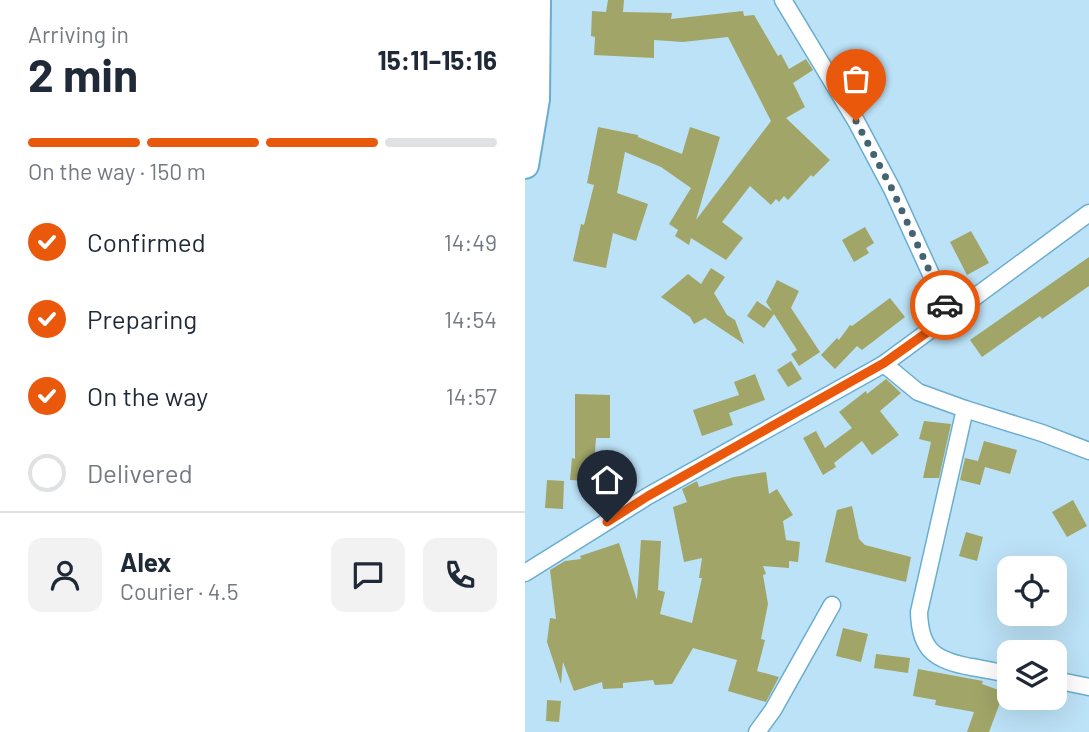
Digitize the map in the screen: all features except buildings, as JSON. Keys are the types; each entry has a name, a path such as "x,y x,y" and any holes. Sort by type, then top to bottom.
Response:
{"main road":[{"path":"525,165 536,99 537,0"}],"street":[{"path":"783,0 862,132 892,189 950,316"},
{"path":"525,573 648,496 884,363 1089,213"},
{"path":"884,363 918,392 1089,451"},
{"path":"965,409 919,612 920,628 925,644 937,657 997,671"},
{"path":"757,732 773,710 832,606"},
{"path":"1067,682 1089,687"}],"way so far":[{"path":"856,121 892,189 945,305"}],"route":[{"path":"607,522 648,496 884,363 950,316 945,305"}]}
